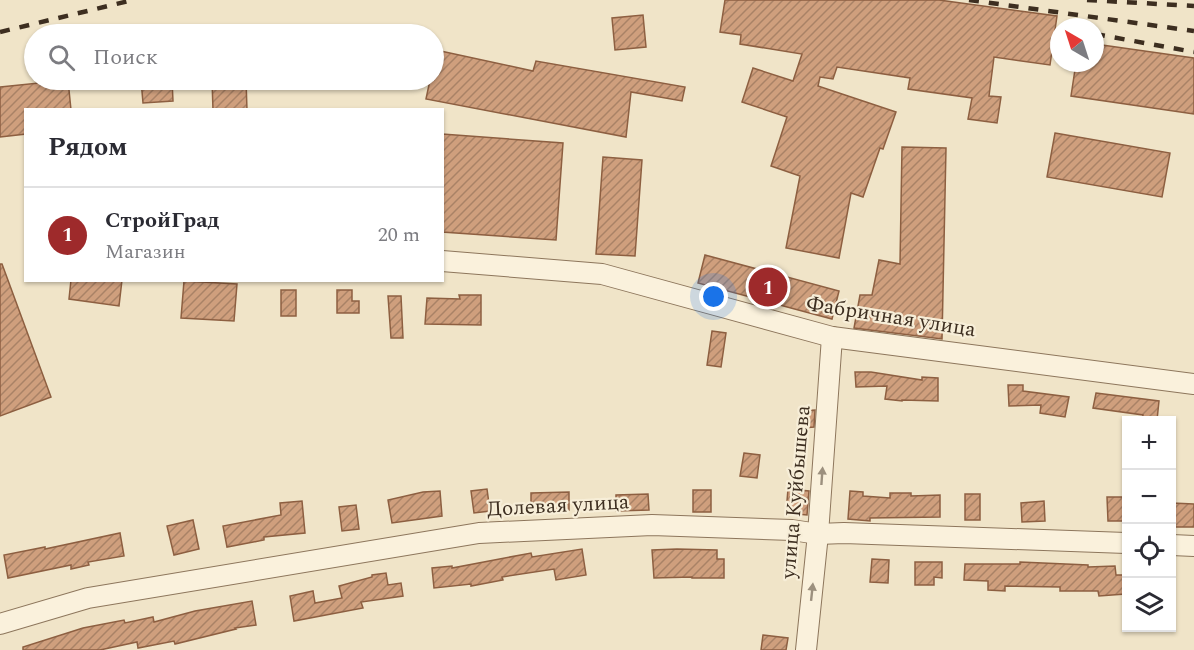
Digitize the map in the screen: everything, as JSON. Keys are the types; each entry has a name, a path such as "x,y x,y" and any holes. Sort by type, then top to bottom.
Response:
{"street":[{"name":"Фабричная улица","path":"444,261 602,274 832,337 1194,384"},
{"name":"улица Куйбышева","path":"806,650 818,534 832,337"},
{"name":"Долевая улица","path":"0,624 88,598 479,533 652,525 792,530 818,534 1122,543"},
{"path":"1176,545 1194,546"}],"building":[{"path":"725,0 939,0 1057,16 1057,18 1050,18 1050,65 994,57 989,96 1001,97 997,123 968,119 972,98 908,89 910,78 837,67 833,79 820,77 818,86 896,112 883,149 880,148 863,197 851,193 839,258 786,248 800,176 771,166 787,117 742,102 753,68 793,81 802,54 740,44 741,35 720,32"},
{"path":"643,15 646,47 615,50 612,18"},
{"path":"1104,45 1194,58 1194,114 1071,96 1075,72 1104,72"},
{"path":"444,52 533,71 536,61 685,87 682,101 631,92 626,137 426,99 428,90 444,90"},
{"path":"24,85 24,90 69,90 71,108 24,108 24,134 0,137 0,87"},
{"path":"142,90 172,90 173,101 143,103"},
{"path":"212,90 246,90 247,108 213,108"},
{"path":"1055,133 1170,153 1162,197 1047,177"},
{"path":"444,134 563,143 556,240 444,232"},
{"path":"902,147 946,148 942,339 854,328 860,295 872,295 879,260 900,264"},
{"path":"603,157 642,160 635,256 596,254"},
{"path":"705,255 839,291 832,319 698,283"},
{"path":"0,264 2,264 51,397 0,416"},
{"path":"71,282 122,282 119,306 69,299"},
{"path":"184,282 237,284 234,321 181,318"},
{"path":"281,290 296,290 296,316 281,316"},
{"path":"337,290 352,290 352,301 359,301 359,313 337,313"},
{"path":"459,295 481,295 481,325 425,324 427,298 460,299"},
{"path":"388,296 401,296 403,338 391,338"},
{"path":"712,331 726,333 721,367 707,365"},
{"path":"855,372 871,372 922,380 922,377 938,378 938,401 885,399 887,386 856,387"},
{"path":"1008,385 1023,385 1023,391 1069,397 1065,417 1040,413 1041,405 1009,406"},
{"path":"1096,393 1159,401 1157,416 1143,416 1093,408"},
{"path":"815,410 814,427 802,428 801,411"},
{"path":"744,453 760,455 757,478 740,476"},
{"path":"487,489 490,511 474,513 471,491"},
{"path":"788,489 809,491 807,515 786,513"},
{"path":"693,490 711,490 711,512 693,512"},
{"path":"440,491 442,516 392,523 388,500 423,492"},
{"path":"850,491 863,492 863,496 890,498 890,493 911,493 911,496 940,495 940,517 870,518 870,521 848,519"},
{"path":"569,492 569,510 531,510 531,493"},
{"path":"648,494 649,510 616,511 616,495"},
{"path":"965,494 980,494 980,520 965,520"},
{"path":"1107,497 1122,497 1122,521 1108,521"},
{"path":"302,501 305,533 264,537 264,540 227,547 223,526 281,515 280,503"},
{"path":"1044,501 1045,521 1022,522 1021,503"},
{"path":"1176,503 1194,504 1194,527 1176,527"},
{"path":"356,505 359,529 342,531 339,507"},
{"path":"193,520 199,549 174,555 167,526"},
{"path":"120,533 124,556 88,562 89,565 71,569 71,565 8,578 4,555"},
{"path":"582,549 586,575 556,580 554,569 502,577 503,580 471,586 471,584 434,588 432,568 452,566 452,568 531,553 532,557"},
{"path":"652,550 717,550 717,559 724,559 724,578 654,578"},
{"path":"872,559 889,560 888,583 870,582"},
{"path":"915,562 942,562 942,578 934,577 934,585 915,585"},
{"path":"1020,562 1088,565 1088,567 1115,566 1116,575 1122,575 1122,594 1099,596 1098,591 1060,591 1060,587 1005,586 1005,591 988,590 988,581 964,580 965,564 1020,564"},
{"path":"386,573 388,585 401,583 403,596 361,602 363,608 294,621 290,596 313,591 315,603 342,598 339,586 372,577 372,575"},
{"path":"252,601 256,625 235,628 175,644 174,641 138,648 137,642 100,650 23,650 23,647 83,628 153,617 154,622 195,611"},
{"path":"763,635 788,638 786,650 761,650"}],"railway":[{"path":"33,24 133,0"},
{"path":"969,0 1194,31"},
{"path":"1087,0 1194,6"},
{"path":"0,32 24,26"},
{"path":"1104,36 1194,52"}],"place":[{"name":"СтройГрад","path":"768,287"}]}
